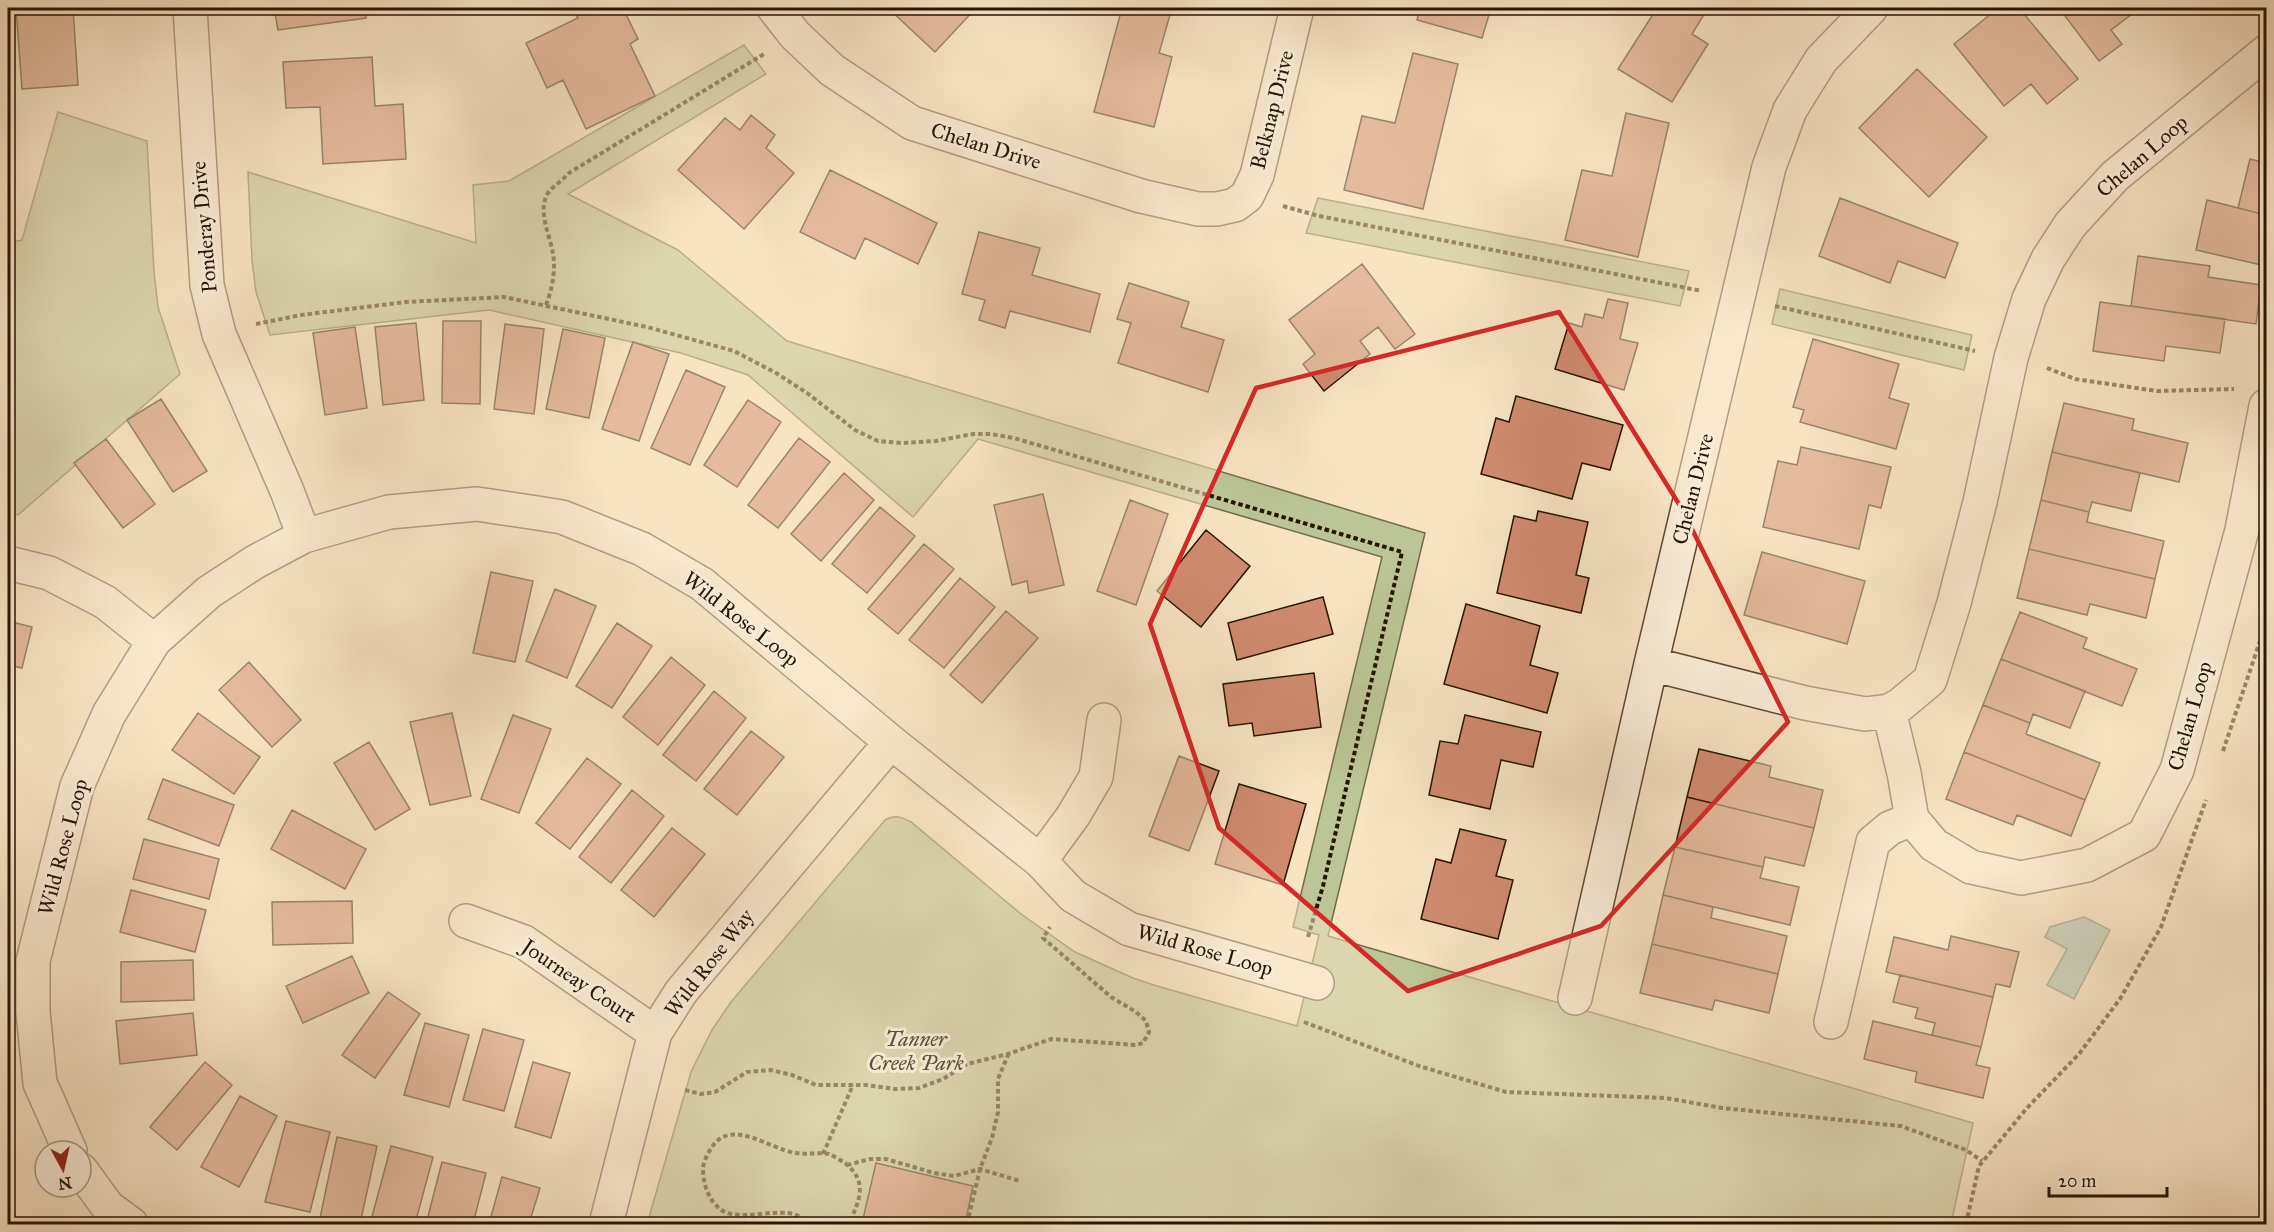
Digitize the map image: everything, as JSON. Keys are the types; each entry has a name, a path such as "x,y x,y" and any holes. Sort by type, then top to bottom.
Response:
{"street":[{"name":"Ponderay Drive","path":"190,8 207,285 219,334 304,536"},
{"name":"Chelan Drive","path":"774,8 795,35 831,70 912,123 1141,196 1198,209 1217,209 1241,200"},
{"name":"Belknap Drive","path":"1241,200 1257,175 1298,8"},
{"name":"Chelan Drive","path":"1575,998 1651,664 1769,167 1790,110 1821,60 1871,8"},
{"name":"Chelan Loop","path":"1888,711 1900,705 1930,680 1954,603 1980,502 2011,358 2029,299 2048,259 2070,225 2115,176 2266,52"},
{"name":"Chelan Loop","path":"1912,819 1934,845 1971,867 2021,878 2087,866 2144,835 2177,770 2242,530 2254,398"},
{"name":"Wild Rose Loop","path":"65,1139 40,1083 33,1012 33,961 77,786 109,714 154,640 209,592 255,562 304,536 389,512 477,504 562,517 642,549 702,584 891,742 1040,861 1073,896 1130,929 1317,983"},
{"path":"8,563 49,573 96,597 154,640"},
{"path":"1651,664 1805,703 1865,714 1888,711 1904,773 1912,819 1890,828 1873,842 1831,1022"},
{"path":"1040,861 1096,777 1104,720"},
{"name":"Wild Rose Way","path":"606,1224 656,1033 681,992 891,742"},
{"name":"Journeay Court","path":"466,921 524,942 656,1033"},
{"path":"93,1186 108,1207 131,1224"}],"path":[{"path":"546,305 551,294 554,256 545,218 544,207 548,194 569,173 795,35"},
{"path":"1241,200 1709,292"},
{"path":"219,334 301,315 406,302 504,297 647,327 734,351 776,372 855,430 878,441 902,443 936,441 982,434 1014,438 1402,552 1326,874 1308,937"},
{"path":"1771,305 1982,352"},
{"path":"2040,365 2075,379 2157,391 2254,398"},
{"path":"2220,760 2266,623"},
{"path":"1966,1224 1978,1166 2027,1108 2079,1054 2120,999 2161,927 2209,792"},
{"path":"685,1090 701,1094 715,1092 747,1072 771,1070 816,1084 853,1084 895,1089 919,1088 943,1079 968,1064 1051,1040 1068,1039 1136,1046 1143,1042 1149,1032 1146,1021 1111,997 1043,938 1050,927"},
{"path":"1304,1022 1419,1066 1506,1092 1666,1098 1722,1108 1901,1126 1966,1150 1983,1161"},
{"path":"968,1224 980,1168 992,1138 998,1112 998,1079 1008,1054"},
{"path":"823,1154 853,1084"},
{"path":"812,1224 795,1214 735,1214 722,1211 712,1202 705,1187 703,1166 715,1142 730,1135 741,1135 795,1154 823,1154 838,1158 848,1165 859,1178 858,1202 849,1224"},
{"path":"848,1165 870,1159 886,1159 954,1176 980,1168 1020,1181"}],"highlighted area":[{"path":"1559,312 1682,509 1788,722 1601,926 1408,991 1219,828 1150,624 1256,388"}],"green space":[{"name":"Tanner Creek Park","path":"744,45 766,74 568,194 678,250 787,341 1425,533 1328,936 1973,1123 1951,1224 647,1224 691,1072 712,1030 731,1002 885,820 892,817 911,822 1021,914 1075,952 1133,978 1157,986 1297,1026 1319,935 1293,927 1382,557 978,439 913,517 748,375 681,353 489,310 270,335 256,292 252,260 248,172 476,243 473,185 509,181"},
{"path":"58,112 147,141 158,307 180,374 18,515 8,513 8,243 22,240"},
{"path":"1318,198 1689,271 1680,306 1306,233"},
{"path":"1780,289 1972,335 1964,370 1772,324"}],"water":[{"path":"2084,917 2110,930 2074,999 2047,985 2067,949 2045,937 2050,927"}],"building":[{"path":"16,8 73,8 78,85 22,89"},
{"path":"274,8 365,8 366,18 278,30"},
{"path":"572,8 623,8 638,39 630,44 655,96 586,129 563,80 547,88 526,43 578,18"},
{"path":"888,8 976,8 935,52"},
{"path":"1122,8 1172,8 1159,53 1172,57 1154,127 1094,112"},
{"path":"1420,8 1491,8 1482,38 1417,20"},
{"path":"1657,8 1708,8 1692,34 1708,44 1672,102 1618,69"},
{"path":"1998,8 2019,8 2078,79 2047,104 2031,84 2004,106 1954,44"},
{"path":"2059,8 2140,8 2111,30 2122,44 2099,61"},
{"path":"1413,53 1458,64 1423,209 1344,190 1362,116 1395,123"},
{"path":"372,57 375,106 403,104 406,159 323,164 320,107 286,108 283,62"},
{"path":"1917,69 1987,137 1929,197 1859,128"},
{"path":"1626,113 1669,123 1638,257 1565,240 1582,170 1612,176"},
{"path":"751,115 775,135 766,148 794,173 744,229 678,170 725,118 740,130"},
{"path":"2250,159 2266,163 2266,215 2238,208"},
{"path":"830,170 937,223 918,264 865,238 855,259 800,232"},
{"path":"1840,198 1958,243 1945,278 1898,261 1890,283 1819,256"},
{"path":"2207,200 2266,215 2266,266 2196,250"},
{"path":"979,232 1040,248 1032,275 1100,294 1090,332 1010,311 1005,328 979,320 985,300 962,294"},
{"path":"2138,256 2210,266 2208,277 2261,285 2256,324 2131,306"},
{"path":"1362,264 1415,334 1395,349 1378,327 1360,341 1370,354 1324,391 1303,364 1315,354 1289,320"},
{"path":"1129,283 1189,302 1181,327 1224,340 1208,392 1118,363 1131,323 1117,319"},
{"path":"1608,299 1628,303 1620,339 1638,343 1624,390 1555,369 1569,323 1582,327 1585,314 1603,318"},
{"path":"2100,302 2225,319 2220,353 2166,346 2164,361 2093,351"},
{"path":"443,321 481,321 480,404 442,403"},
{"path":"416,323 424,400 383,405 375,327"},
{"path":"505,324 544,329 534,414 494,409"},
{"path":"355,327 367,408 325,415 313,333"},
{"path":"563,329 605,338 589,418 546,409"},
{"path":"1813,339 1899,364 1889,398 1909,404 1896,449 1800,422 1804,410 1793,407"},
{"path":"633,342 669,354 639,441 602,429"},
{"path":"686,370 725,387 690,465 651,448"},
{"path":"1516,396 1623,425 1610,470 1582,463 1572,499 1481,474 1496,418 1509,422"},
{"path":"161,399 207,471 173,492 127,420"},
{"path":"748,400 781,422 737,487 704,465"},
{"path":"2064,403 2134,419 2132,430 2188,443 2179,482 2052,452"},
{"path":"799,438 830,462 778,528 748,505"},
{"path":"106,439 155,504 123,528 74,463"},
{"path":"1801,447 1891,467 1881,508 1869,505 1859,549 1763,527 1778,461 1797,465"},
{"path":"2052,452 2140,473 2131,511 2092,502 2089,512 2041,500"},
{"path":"844,473 874,500 821,561 791,534"},
{"path":"1043,494 1064,585 1029,593 1027,581 1012,585 994,505"},
{"path":"1130,500 1168,514 1136,605 1097,591"},
{"path":"2041,500 2089,512 2087,522 2164,541 2155,579 2029,549"},
{"path":"880,507 915,536 867,593 832,564"},
{"path":"1538,511 1588,522 1576,575 1589,578 1581,613 1497,593 1514,516 1536,521"},
{"path":"1206,530 1250,566 1201,627 1157,591"},
{"path":"924,544 954,569 898,634 868,609"},
{"path":"2029,549 2155,579 2146,618 2090,604 2087,615 2017,598"},
{"path":"1762,552 1865,581 1847,644 1744,615"},
{"path":"491,572 533,581 515,662 473,653"},
{"path":"960,578 995,607 944,668 909,640"},
{"path":"555,589 596,606 567,678 526,661"},
{"path":"1323,597 1333,634 1237,660 1228,623"},
{"path":"1466,604 1540,626 1530,665 1558,673 1547,713 1444,684"},
{"path":"1006,611 1038,638 982,703 950,675"},
{"path":"2020,612 2087,638 2083,648 2137,669 2122,706 2001,659"},
{"path":"8,621 32,627 22,668 8,665"},
{"path":"617,623 652,646 612,708 576,686"},
{"path":"671,657 705,685 658,745 623,717"},
{"path":"2001,659 2085,691 2070,728 2033,714 2030,723 1983,705"},
{"path":"249,662 301,720 272,747 219,690"},
{"path":"1314,673 1321,727 1254,736 1252,723 1229,726 1223,684"},
{"path":"714,691 746,718 696,781 663,755"},
{"path":"1983,705 2030,723 2026,734 2100,763 2085,800 1964,752"},
{"path":"198,713 260,757 234,794 172,750"},
{"path":"452,713 471,796 430,805 410,722"},
{"path":"513,715 551,729 519,813 481,799"},
{"path":"1465,715 1541,732 1533,767 1501,760 1490,809 1429,795 1440,741 1458,744"},
{"path":"751,731 784,757 737,815 704,789"},
{"path":"369,742 410,809 375,830 334,763"},
{"path":"1699,749 1771,766 1769,777 1823,790 1814,828 1687,797"},
{"path":"1964,752 2085,800 2071,836 2017,815 2013,825 1946,799"},
{"path":"1179,756 1219,771 1189,851 1149,836"},
{"path":"587,758 621,784 570,849 536,823"},
{"path":"163,779 234,805 219,846 148,819"},
{"path":"1239,784 1306,804 1283,885 1215,864"},
{"path":"632,790 664,816 611,883 579,857"},
{"path":"1687,797 1814,828 1804,866 1765,857 1763,867 1675,847"},
{"path":"292,810 366,849 345,889 271,849"},
{"path":"672,828 705,854 654,917 621,890"},
{"path":"1460,829 1506,840 1496,876 1513,880 1498,939 1421,919 1436,859 1451,863"},
{"path":"144,839 219,859 209,899 133,879"},
{"path":"1675,847 1763,867 1760,878 1799,887 1790,925 1663,895"},
{"path":"131,890 206,910 195,952 120,932"},
{"path":"1663,895 1713,907 1711,918 1787,936 1778,974 1652,944"},
{"path":"2266,897 2266,952 2259,951"},
{"path":"352,901 353,943 273,945 272,902"},
{"path":"1951,936 2019,952 2010,987 1996,984 1993,997 1886,972 1894,937 1948,950"},
{"path":"1652,944 1778,974 1769,1013 1715,1000 1712,1010 1640,993"},
{"path":"352,956 369,993 303,1023 286,986"},
{"path":"193,960 194,1000 121,1002 121,962"},
{"path":"1900,975 1993,997 1981,1047 1932,1035 1935,1023 1915,1018 1918,1008 1893,1002"},
{"path":"388,992 420,1014 375,1078 342,1055"},
{"path":"193,1013 197,1055 120,1064 116,1021"},
{"path":"1873,1021 1981,1047 1976,1065 1990,1068 1983,1098 1915,1082 1917,1072 1864,1059"},
{"path":"425,1023 469,1035 449,1107 404,1095"},
{"path":"483,1029 524,1040 504,1111 463,1100"},
{"path":"205,1062 232,1085 177,1150 150,1127"},
{"path":"533,1062 570,1073 551,1138 515,1127"},
{"path":"240,1096 277,1116 239,1187 201,1167"},
{"path":"286,1121 330,1132 310,1212 265,1202"},
{"path":"337,1137 377,1146 360,1224 320,1218"},
{"path":"391,1146 433,1157 415,1224 370,1224"},
{"path":"442,1162 486,1173 473,1224 426,1224"},
{"path":"876,1163 973,1186 965,1224 888,1224 863,1219"},
{"path":"502,1177 540,1188 529,1224 489,1224"},
{"path":"8,1205 21,1224 8,1224"}]}
